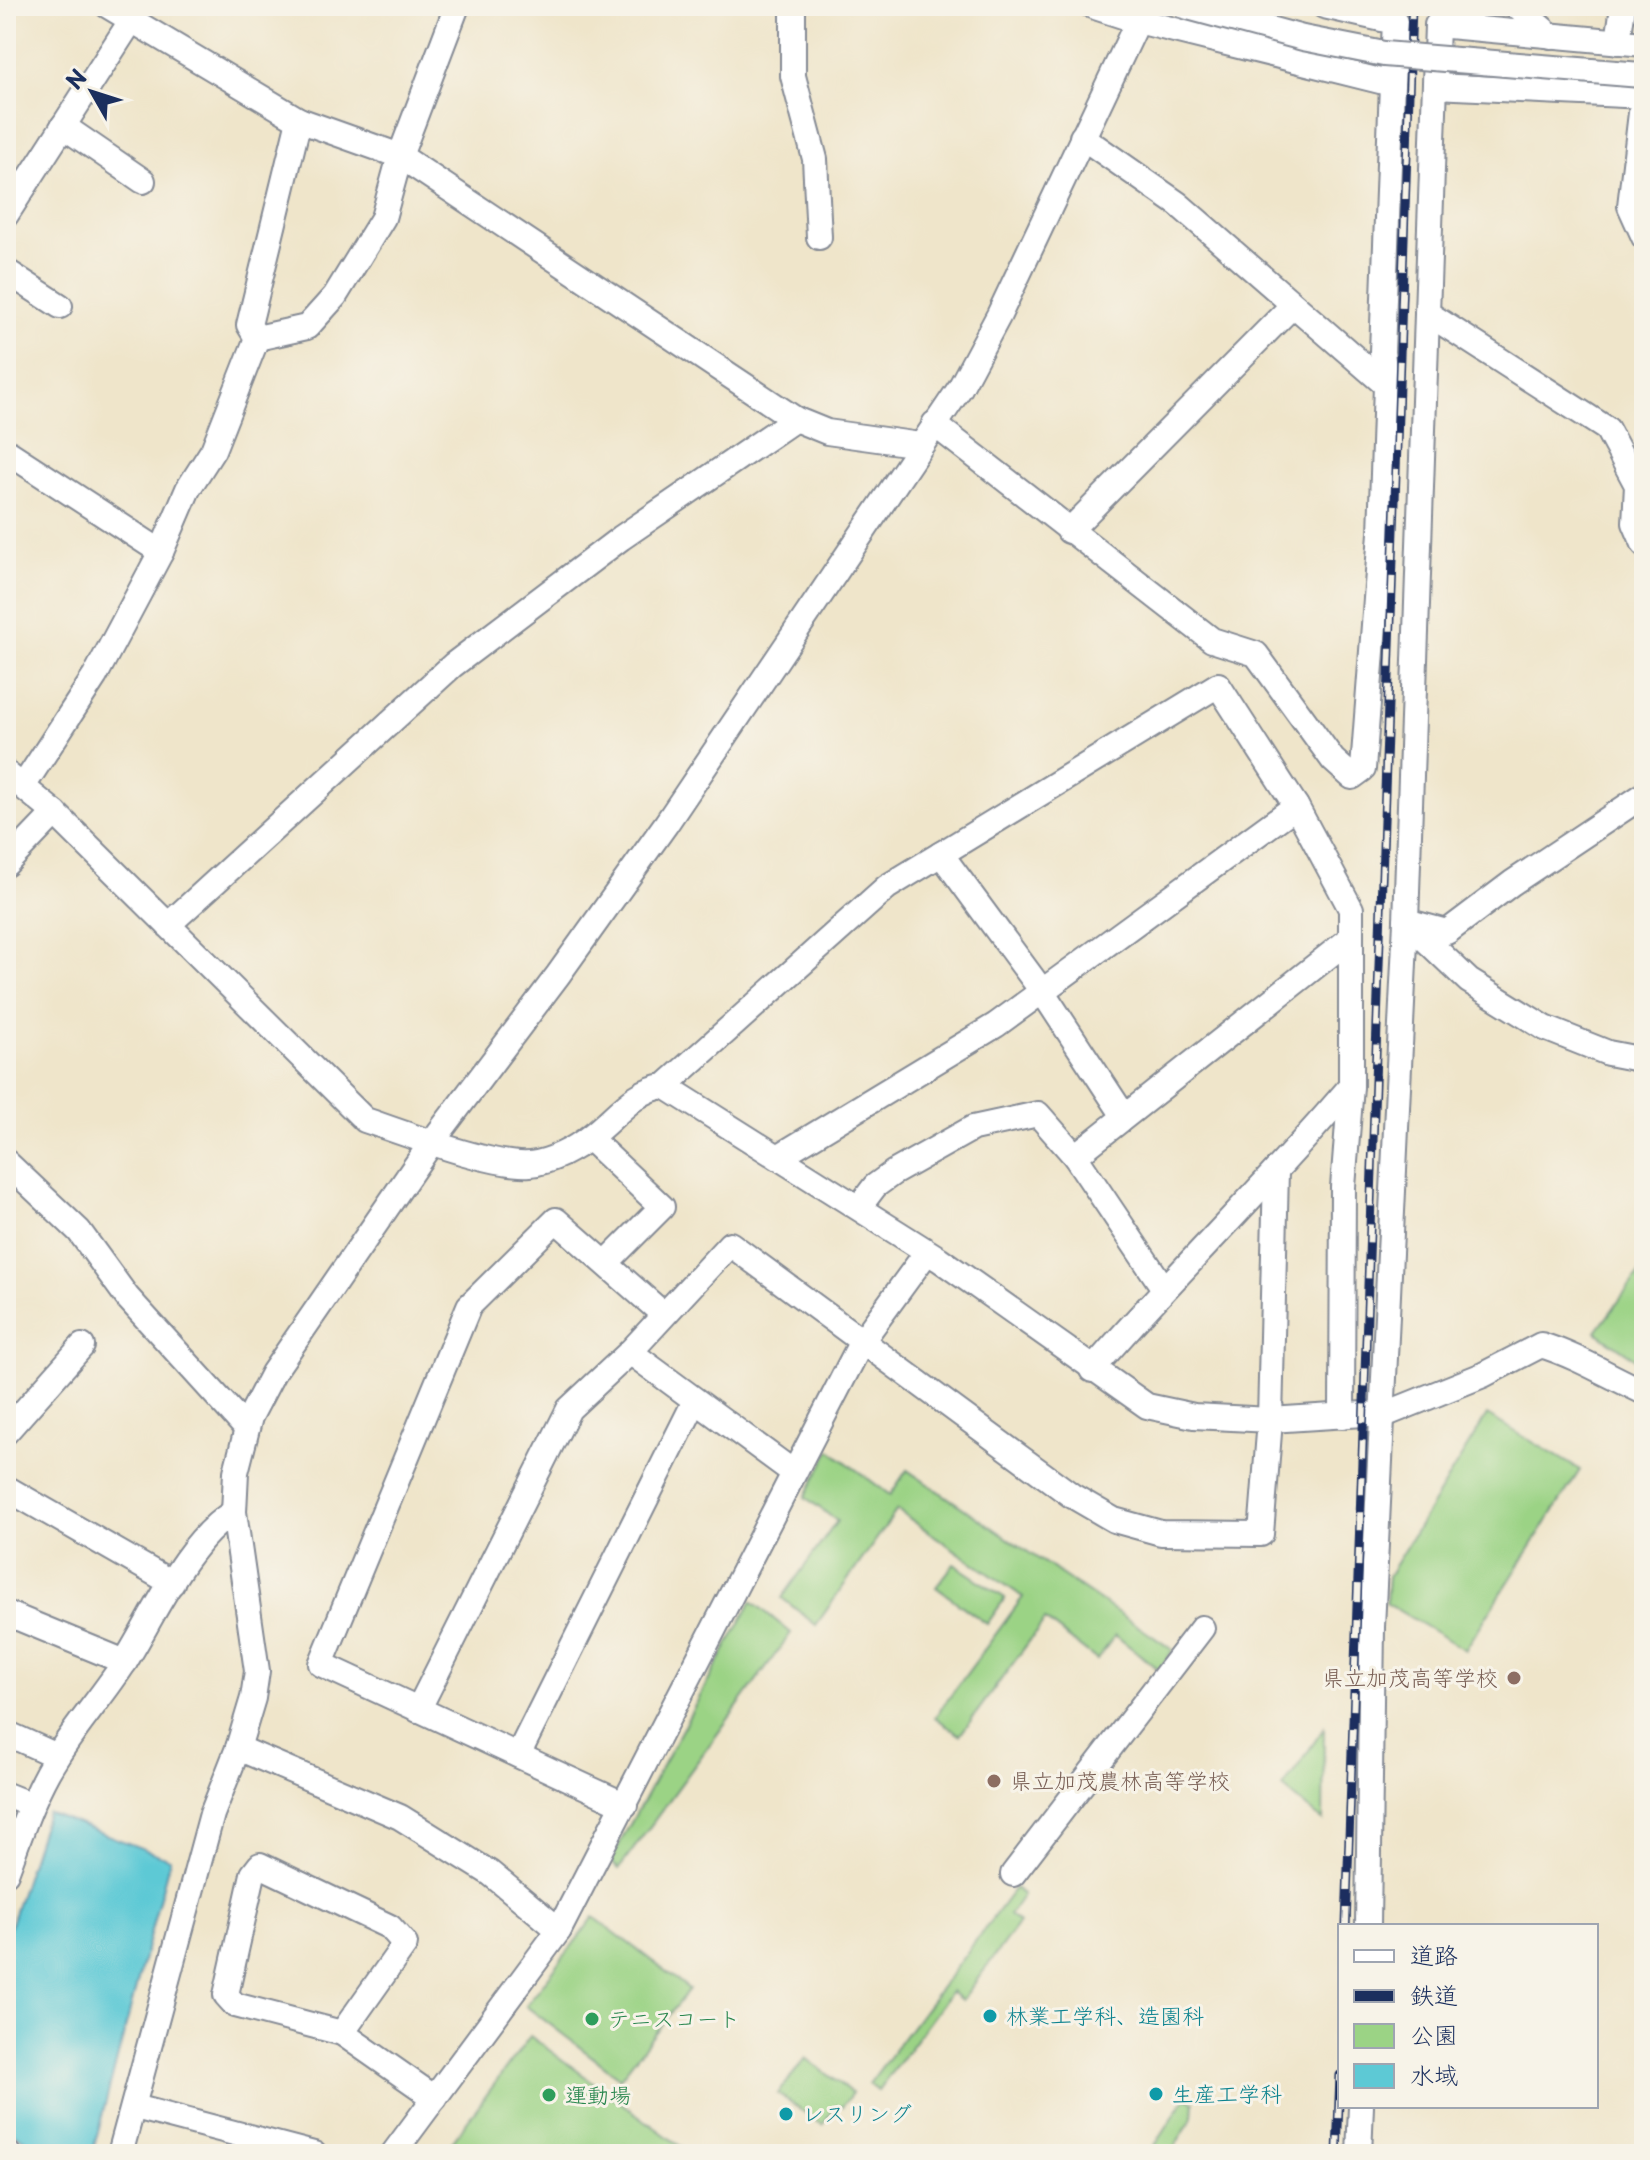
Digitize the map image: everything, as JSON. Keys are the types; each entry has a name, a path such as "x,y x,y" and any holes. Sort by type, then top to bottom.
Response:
{"street":[{"path":"108,6 299,120 400,156 795,419 827,432 920,445"},
{"path":"257,338 307,327 335,296 383,218 400,156 457,6"},
{"path":"793,6 793,76 815,159 819,237"},
{"path":"1092,6 1138,21 1392,84"},
{"path":"1184,6 1303,38 1384,54 1643,86"},
{"path":"934,424 1212,640 1256,654 1333,760 1352,777 1363,769 1381,533 1386,385 1382,352 1395,14 1324,6"},
{"path":"1516,6 1551,36"},
{"path":"1618,42 1623,6"},
{"path":"6,215 131,21"},
{"path":"120,2154 212,1814 238,1748 257,1671 234,1512 236,1472 246,1428 273,1373 432,1142 558,975 666,824 960,388 999,315 1138,21"},
{"path":"1368,1924 1372,1627 1406,921 1437,25 1644,44"},
{"path":"1435,86 1643,86"},
{"path":"1643,86 1630,206 1644,237"},
{"path":"257,338 249,325 299,120"},
{"path":"63,126 143,181"},
{"path":"1082,137 1178,204 1386,385"},
{"path":"6,271 60,306"},
{"path":"1069,531 1292,306"},
{"path":"1427,313 1607,429 1637,485 1635,523 1644,544"},
{"path":"257,338 213,450 188,489 161,552 95,676 15,779 55,813 365,1120 499,1160 530,1164 555,1157 589,1138 648,1088 665,1086 887,887 1218,685 1296,806 1351,909 1351,1086 1343,1187 1342,1416"},
{"path":"168,925 453,665 621,538 795,419"},
{"path":"6,451 161,552"},
{"path":"1406,921 1447,932 1512,883 1644,795"},
{"path":"778,1157 996,1025 1296,806"},
{"path":"6,864 55,813"},
{"path":"941,854 1042,991 1124,1116"},
{"path":"1406,921 1469,981 1545,1028 1608,1053 1644,1060"},
{"path":"1075,1156 1351,938"},
{"path":"665,1086 927,1252 1147,1406 1194,1416 1270,1420 1381,1416 1483,1375 1541,1345 1574,1355 1604,1374 1644,1392"},
{"path":"1092,1370 1163,1287 1276,1171 1351,1086"},
{"path":"859,1207 875,1186 893,1173 973,1128 1038,1114 1075,1156 1163,1287"},
{"path":"589,1138 662,1207 606,1263"},
{"path":"6,1162 79,1231 127,1297 246,1428"},
{"path":"418,1710 569,1409 630,1352 730,1244 1071,1495 1114,1520 1161,1533 1261,1534 1270,1420 1276,1171"},
{"path":"625,1805 321,1664 469,1306 556,1220 663,1314"},
{"path":"393,2154 559,1930 862,1341 927,1252"},
{"path":"6,1432 82,1346"},
{"path":"630,1352 793,1472"},
{"path":"518,1755 695,1401"},
{"path":"6,1488 172,1583"},
{"path":"6,1873 31,1805 57,1756 125,1662 172,1583 217,1522 234,1512"},
{"path":"6,1613 125,1662"},
{"path":"1013,1874 1202,1628"},
{"path":"6,1733 57,1756"},
{"path":"238,1748 400,1817 490,1873 559,1930"},
{"path":"6,1795 31,1805"},
{"path":"342,2033 405,1944 390,1927 260,1865 253,1874 226,1995 235,2005 342,2033 435,2098"},
{"path":"135,2107 314,2154"},
{"path":"1359,2154 1361,2108"}],"green space":[{"path":"1644,1267 1644,1365 1596,1332"},
{"path":"1487,1415 1580,1470 1465,1650 1386,1603 1388,1576"},
{"path":"830,1450 890,1495 907,1470 1173,1650 1159,1670 1115,1635 1097,1660 1045,1620 960,1735 935,1717 1023,1597 897,1510 816,1625 782,1598 837,1521 805,1497"},
{"path":"954,1564 1005,1598 987,1624 936,1587"},
{"path":"752,1601 791,1633 619,1869 611,1862 615,1852"},
{"path":"1324,1728 1323,1821 1283,1788"},
{"path":"1015,1888 1023,1895 1009,1915 1019,1923 962,2000 951,1992 878,2091 869,2084"},
{"path":"594,1917 689,1989 620,2078 526,2006"},
{"name":"運動場","path":"530,2036 691,2154 443,2154"},
{"path":"806,2058 852,2093 842,2107 836,2106 823,2125 778,2094"},
{"path":"1186,2097 1194,2102 1193,2117 1170,2154 1149,2154"}],"water":[{"path":"47,1812 170,1859 92,2154 46,2154 6,2128 6,1939"}],"railway":[{"path":"1346,1924 1412,6"},
{"path":"1337,2154 1339,2108"}],"place":[{"name":"県立加茂高等学校","path":"1514,1678"},
{"name":"県立加茂農林高等学校","path":"994,1781"},
{"name":"林業工学科、造園科","path":"990,2016"},
{"name":"テニスコート","path":"592,2019"},
{"name":"生産工学科","path":"1156,2094"},
{"name":"運動場","path":"549,2095"},
{"name":"レスリング","path":"786,2114"}]}
